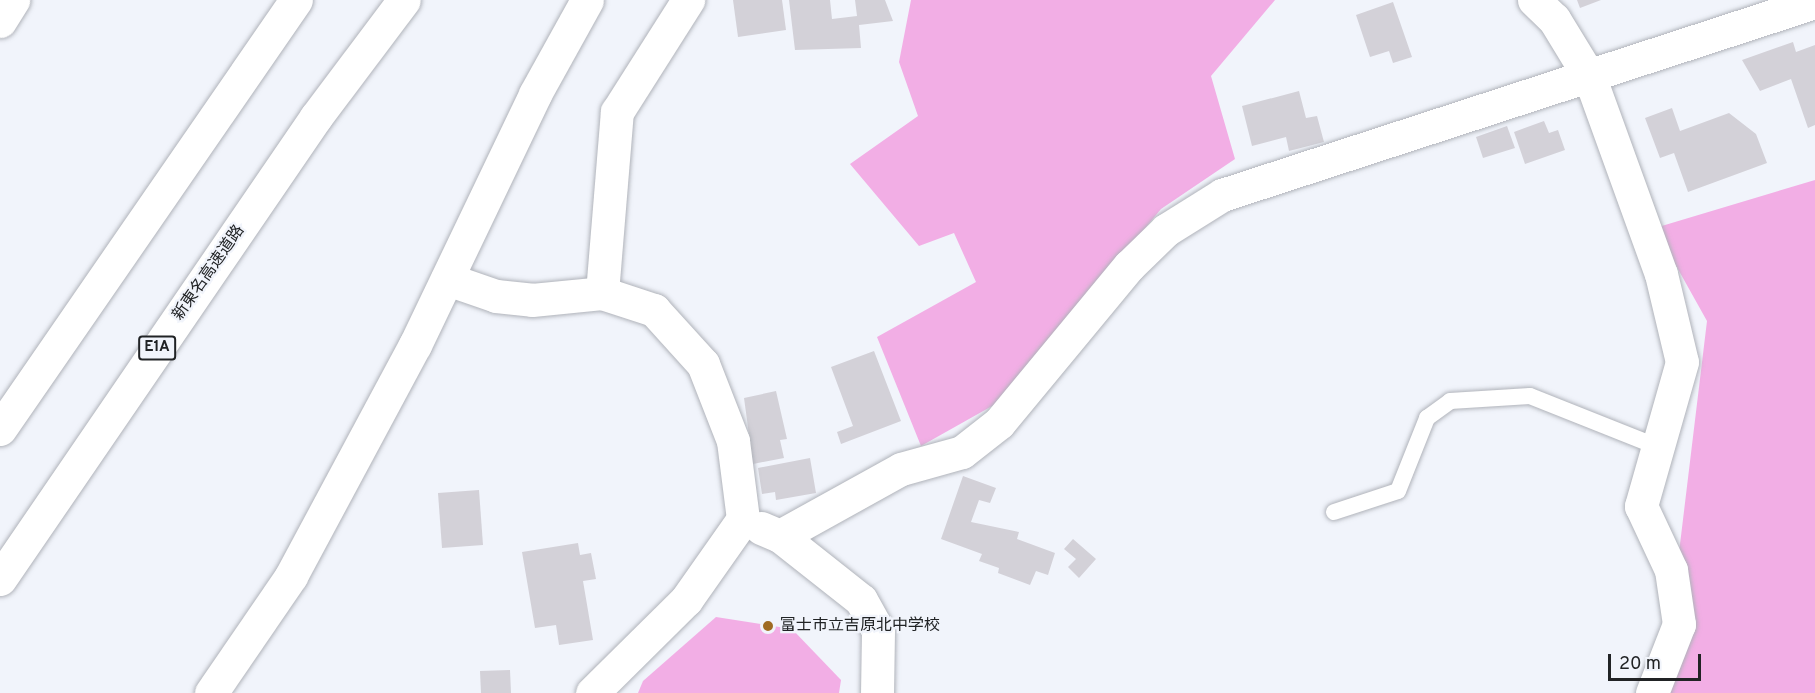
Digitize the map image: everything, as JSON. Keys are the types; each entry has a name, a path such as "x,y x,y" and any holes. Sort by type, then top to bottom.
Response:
{"main road":[{"path":"0,21 14,0"},
{"path":"0,429 244,72 296,0"},
{"name":"新東名高速道路","path":"0,579 316,117 404,0"},
{"path":"211,693 291,576 447,279 587,0"},
{"path":"603,292 617,112 688,0"},
{"path":"1534,0 1554,19 1590,78 1661,274 1682,362 1641,506 1671,570 1679,624 1652,693"},
{"path":"780,536 901,469 962,452 999,423 1129,266 1166,230 1222,195 1516,95 1590,78 1808,2"},
{"path":"447,279 496,296 532,300 603,292 654,310 703,364 732,441 743,519 686,600 592,693"},
{"path":"743,519 780,536 861,600 878,631 877,693"}],"lane":[{"path":"1334,512 1398,491 1427,418 1450,401 1530,396 1658,447"}],"shaded area":[{"path":"911,0 1275,0 1211,76 1235,159 1161,209 1001,401 921,446 877,337 976,282 954,233 919,246 850,164 918,116 899,62"},
{"path":"1815,180 1815,693 1662,693 1707,321 1655,228"},
{"path":"716,617 792,629 841,680 839,693 638,693 643,681"}],"building":[{"path":"733,0 782,0 786,30 738,37"},
{"path":"789,0 830,0 832,19 857,16 855,0 885,0 893,21 859,25 861,48 795,50"},
{"path":"1577,0 1601,0 1580,8"},
{"path":"1393,2 1412,57 1393,63 1389,51 1370,57 1356,15"},
{"path":"1793,42 1796,52 1815,45 1815,125 1808,128 1791,79 1760,91 1742,60"},
{"path":"1299,91 1306,118 1317,116 1324,142 1289,151 1286,137 1252,146 1242,106"},
{"path":"1672,108 1680,131 1729,113 1756,134 1767,163 1688,192 1674,153 1660,158 1645,118"},
{"path":"1544,121 1549,133 1558,130 1565,150 1525,164 1514,132"},
{"path":"1507,126 1515,148 1483,158 1476,137"},
{"path":"874,351 901,421 841,444 837,432 853,426 831,367"},
{"path":"776,391 787,439 780,440 784,458 753,464 744,398"},
{"path":"810,458 816,493 776,500 775,492 762,494 758,468"},
{"path":"963,476 996,488 990,503 979,500 971,522 1019,532 1017,539 1055,553 1048,575 1036,571 1030,585 998,573 999,568 979,561 982,554 941,539"},
{"path":"479,490 483,545 442,548 438,493"},
{"path":"1073,539 1096,559 1079,578 1068,567 1076,559 1064,549"},
{"path":"578,543 580,555 591,553 596,579 583,581 593,640 559,645 556,625 535,628 522,552"},
{"path":"510,670 511,693 481,693 480,671"}],"place":[{"name":"富士市立吉原北中学校","path":"768,626"}]}
